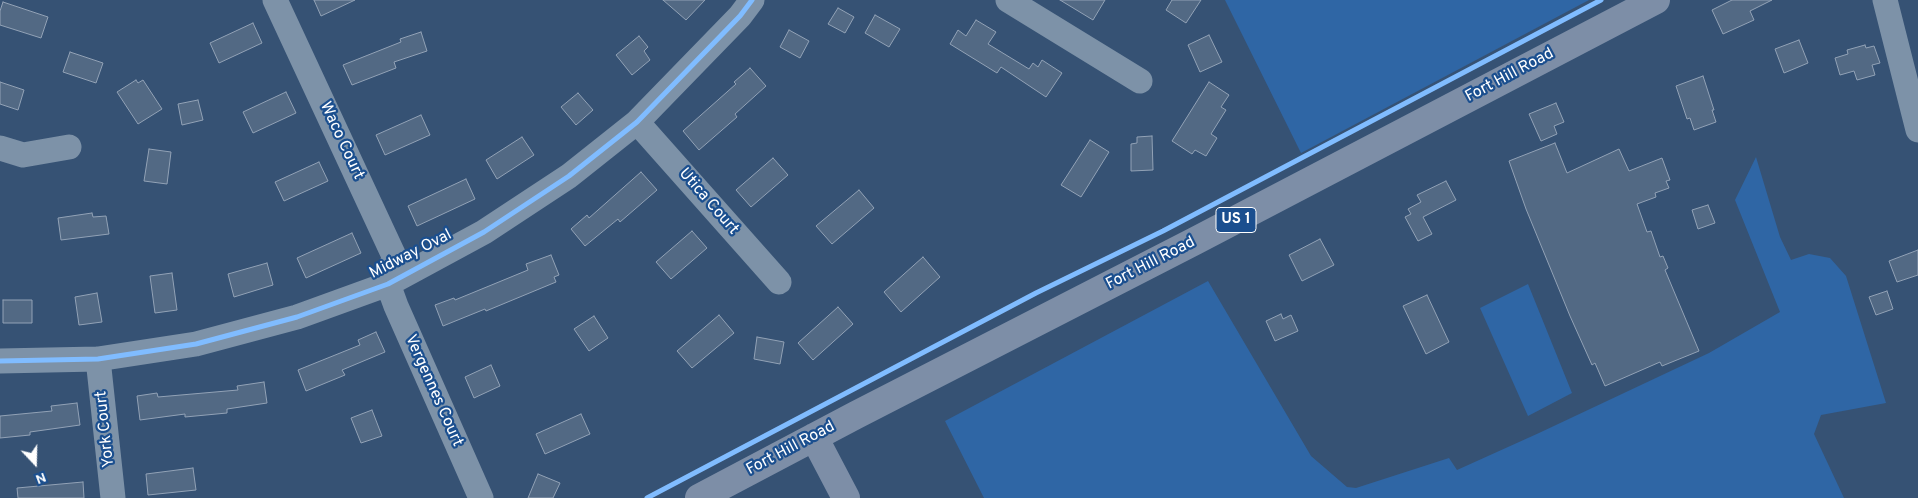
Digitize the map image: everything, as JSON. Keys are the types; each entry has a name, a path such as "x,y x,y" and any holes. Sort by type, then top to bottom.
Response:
{"main road":[{"name":"Fort Hill Road","path":"699,498 1656,0"},
{"path":"814,437 846,498"}],"street":[{"name":"Waco Court","path":"275,0 394,256 388,284"},
{"name":"Midway Oval","path":"0,361 98,359 205,341 297,317 388,284 484,232 569,176 637,122 740,16 752,0"},
{"path":"1008,0 1140,81"},
{"path":"1885,0 1918,130"},
{"name":"Utica Court","path":"637,122 779,282"},
{"path":"0,148 24,155 68,147"},
{"name":"Vergennes Court","path":"388,284 481,498"},
{"name":"York Court","path":"98,359 113,498"}],"shaded area":[{"path":"1225,0 1589,0 1301,153"},
{"path":"1756,157 1780,237 1791,260 1809,254 1830,258 1846,276 1886,403 1821,415 1814,434 1844,498 984,498 945,421 1208,281 1311,456 1347,487 1356,488 1449,458 1457,470 1709,353 1780,312 1735,200"},
{"path":"1528,284 1572,393 1528,416 1480,308"}],"building":[{"path":"314,0 355,0 321,16"},
{"path":"663,0 705,0 686,20"},
{"path":"1060,0 1105,0 1093,20"},
{"path":"1172,0 1201,0 1186,23 1166,10"},
{"path":"1732,0 1772,0 1750,11 1754,20 1723,34 1712,10"},
{"path":"3,2 48,17 41,38 0,25 0,11"},
{"path":"838,8 854,17 845,33 828,24"},
{"path":"875,15 900,29 889,47 865,33"},
{"path":"976,20 996,32 988,44 1029,69 1033,63 1038,67 1042,60 1062,73 1046,97 1001,67 997,73 950,44 958,30 966,36"},
{"path":"253,23 262,43 219,63 210,43"},
{"path":"789,30 809,41 800,58 780,47"},
{"path":"421,32 427,51 394,62 396,68 352,85 343,65 401,42 400,39"},
{"path":"1209,35 1222,62 1200,72 1188,45"},
{"path":"639,36 648,47 644,51 650,60 632,75 616,55"},
{"path":"1799,40 1808,63 1784,73 1775,49"},
{"path":"1865,45 1866,48 1874,46 1880,63 1872,65 1875,75 1857,80 1854,71 1840,75 1835,58 1848,54 1847,50"},
{"path":"70,52 103,63 96,83 63,72"},
{"path":"750,68 766,86 735,114 737,117 699,150 683,131 736,84 734,82"},
{"path":"1703,76 1716,122 1694,130 1690,118 1687,119 1676,86"},
{"path":"136,80 138,83 143,80 162,109 138,124 117,92"},
{"path":"0,82 24,90 18,110 0,104"},
{"path":"1209,82 1229,95 1221,107 1226,110 1211,134 1217,138 1206,156 1195,150 1192,154 1172,141"},
{"path":"286,92 296,113 253,133 243,112"},
{"path":"578,93 593,110 576,125 561,107"},
{"path":"198,100 203,120 182,125 178,104"},
{"path":"1556,103 1564,122 1554,126 1557,134 1541,141 1529,114"},
{"path":"421,115 430,135 385,155 376,135"},
{"path":"1152,136 1153,170 1131,171 1131,144 1137,143 1137,137"},
{"path":"522,137 534,155 497,179 486,160"},
{"path":"1090,140 1109,152 1081,197 1061,185"},
{"path":"1555,143 1567,173 1619,149 1629,171 1662,158 1670,180 1666,181 1669,188 1655,193 1656,197 1637,204 1647,232 1651,231 1660,257 1663,256 1668,268 1665,270 1699,351 1662,366 1660,362 1605,386 1595,363 1592,365 1570,316 1526,209 1509,161"},
{"path":"149,149 171,152 167,184 144,181"},
{"path":"773,158 788,175 751,207 736,190"},
{"path":"319,162 328,181 284,201 275,182"},
{"path":"641,172 657,190 620,222 618,219 585,246 571,229 587,215 589,218"},
{"path":"466,179 475,199 417,226 408,206"},
{"path":"1446,181 1456,200 1423,217 1432,234 1418,241 1405,217 1411,214 1408,209 1421,202 1417,195"},
{"path":"859,190 874,208 832,244 816,226"},
{"path":"1708,205 1715,223 1698,229 1692,210"},
{"path":"92,213 93,217 106,216 109,234 61,240 58,218"},
{"path":"692,231 707,248 671,279 656,262"},
{"path":"352,233 361,253 306,278 297,258"},
{"path":"1320,239 1334,265 1302,281 1289,255"},
{"path":"1918,250 1918,275 1897,282 1889,261"},
{"path":"551,255 559,275 554,277 556,282 486,311 485,309 443,326 435,305 454,298 455,300 528,270 526,264"},
{"path":"923,257 940,277 901,312 884,292"},
{"path":"267,263 273,285 234,297 228,274"},
{"path":"172,273 177,310 155,313 150,276"},
{"path":"1887,291 1893,309 1876,315 1869,297"},
{"path":"97,293 102,322 79,325 75,297"},
{"path":"1427,295 1449,342 1426,354 1403,306"},
{"path":"3,300 32,300 32,323 3,323"},
{"path":"838,307 853,324 813,360 798,343"},
{"path":"1281,314 1283,319 1291,315 1298,331 1275,341 1266,321"},
{"path":"719,315 734,333 692,368 677,351"},
{"path":"594,316 608,338 589,351 574,329"},
{"path":"376,332 385,352 342,370 345,375 306,391 298,370 360,345 358,340"},
{"path":"757,337 784,342 780,364 754,359"},
{"path":"491,365 500,386 474,398 465,377"},
{"path":"264,382 267,403 227,409 227,413 185,417 185,414 140,420 137,396 157,393 158,397 238,390 237,386"},
{"path":"77,403 80,425 30,432 30,435 0,438 0,416 52,411 51,406"},
{"path":"372,410 382,436 361,443 351,418"},
{"path":"581,414 590,434 545,454 536,434"},
{"path":"193,468 196,490 148,495 146,474"},
{"path":"538,474 560,483 553,498 528,498"},
{"path":"83,482 84,498 18,498 17,488"}],"cycle path":[{"path":"0,361 98,359 196,344 297,317 388,284 484,232 569,176 637,122 740,16 752,0"},
{"path":"647,498 1036,293 1163,231 1601,0"}]}
